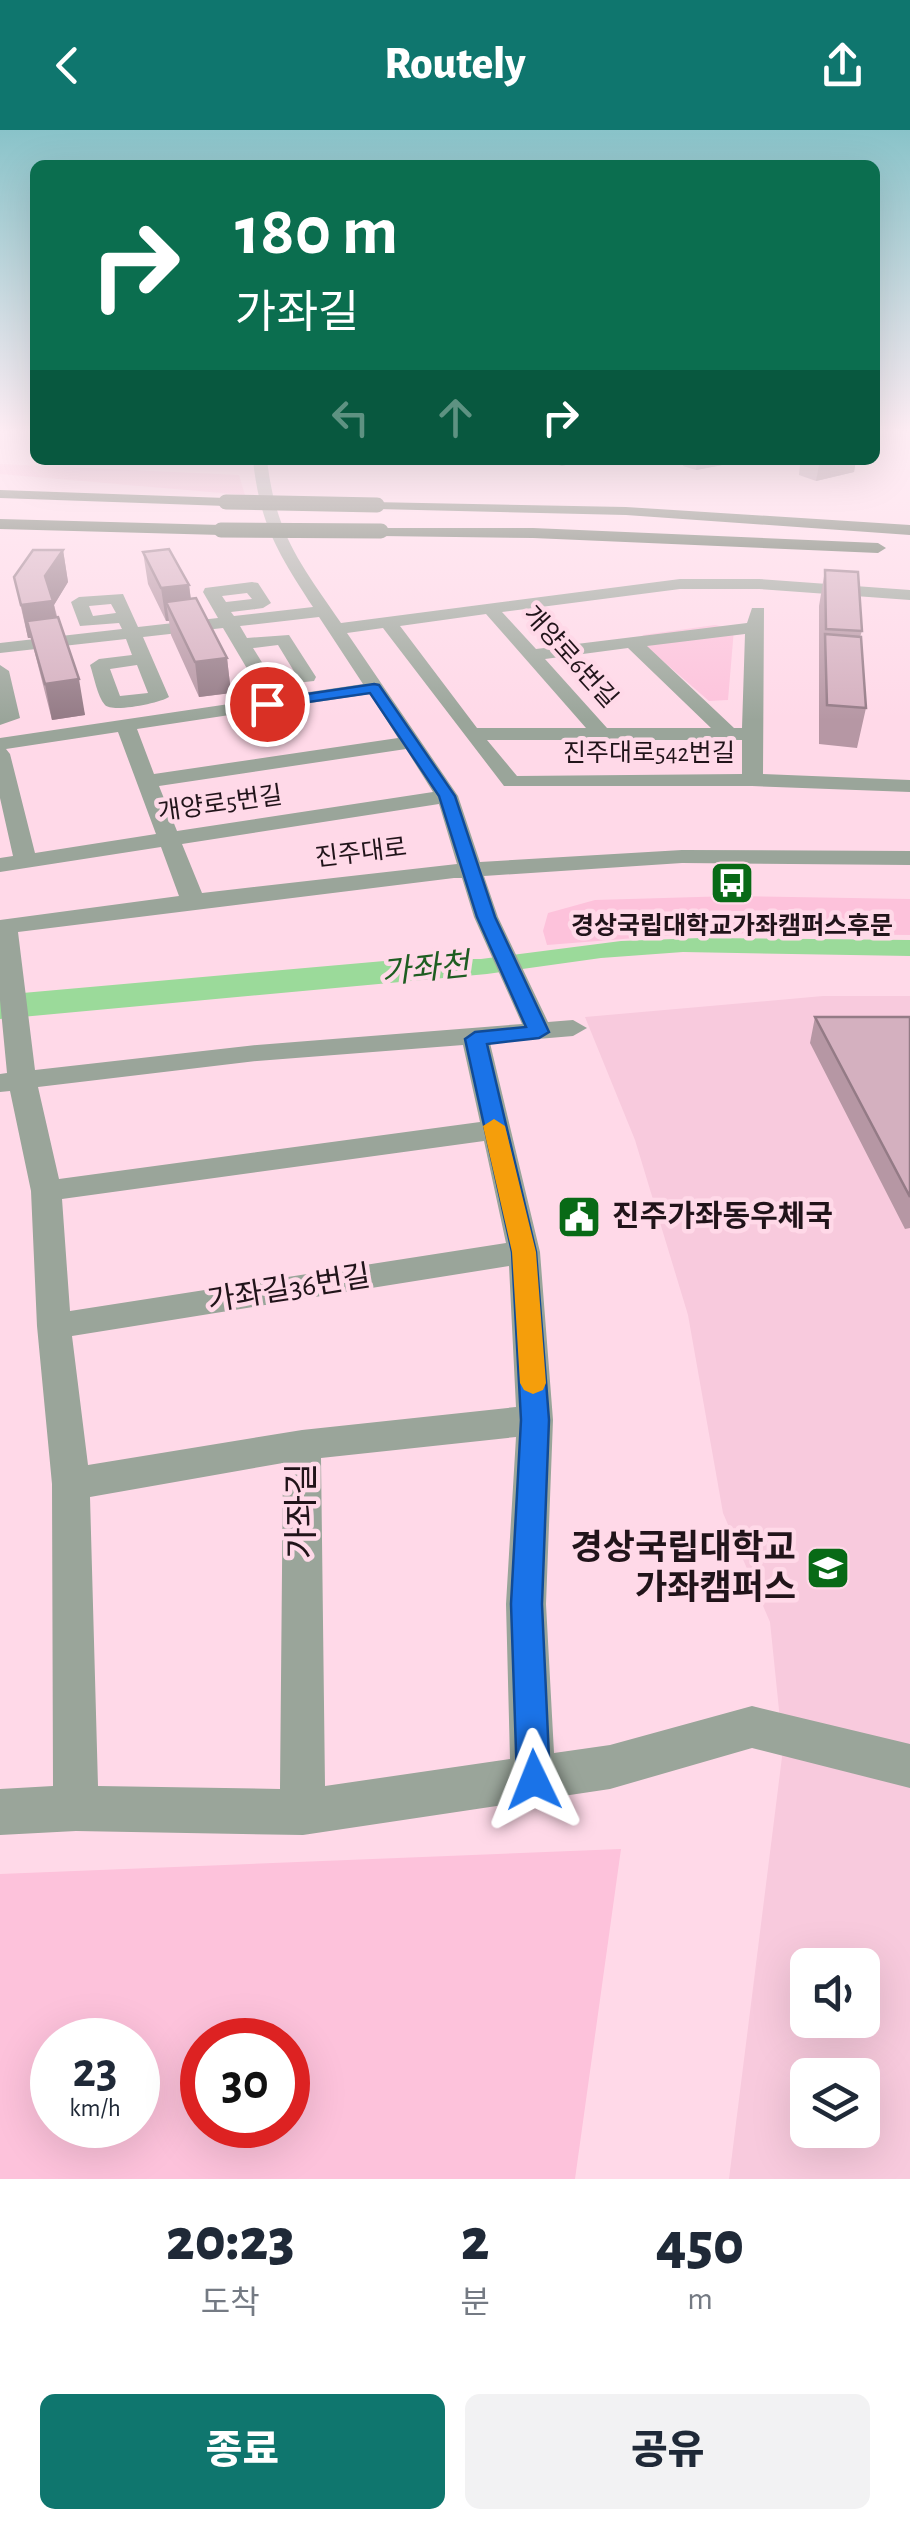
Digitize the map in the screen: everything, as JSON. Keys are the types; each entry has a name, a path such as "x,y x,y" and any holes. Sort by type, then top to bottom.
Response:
{"highway":[{"path":"169,529 534,532 892,549"}],"street":[{"path":"275,529 280,545 322,611 447,796 469,868 539,1032"},
{"name":"개양로6번길","path":"335,629 680,584 759,584 910,596"},
{"name":"진주대로542번길","path":"470,734 511,782 752,780 740,734 752,640 758,627 759,584"},
{"name":"개양로6번길","path":"490,609 601,733"},
{"path":"0,648 225,615 322,611"},
{"path":"225,615 242,644"},
{"path":"388,622 470,734"},
{"path":"130,626 143,659"},
{"path":"531,655 758,627"},
{"name":"진주대로542번길","path":"631,641 740,734"},
{"path":"0,672 10,718 0,719"},
{"path":"0,744 374,688"},
{"path":"125,726 193,901"},
{"path":"601,733 740,734"},
{"name":"개양로6번길","path":"470,734 601,733"},
{"path":"147,781 412,742"},
{"path":"0,754 26,860"},
{"path":"752,780 910,786"},
{"name":"개양로5번길","path":"0,865 447,796"},
{"name":"진주대로","path":"3,927 469,868 800,852 910,858"},
{"path":"3,927 10,988 11,1082 46,1191 54,1326 71,1484 76,1808"},
{"path":"11,1082 257,1053 475,1039 573,1028"},
{"path":"475,1039 524,1252 535,1420 526,1604 534,1780"},
{"path":"46,1191 494,1130"},
{"name":"가좌길36번길","path":"54,1326 524,1252"},
{"name":"가좌길","path":"303,1812 302,1446 535,1420"},
{"path":"71,1484 302,1446"},
{"path":"0,1812 76,1808 303,1812 610,1767 752,1727 910,1766"}],"shaded area":[{"path":"715,625 734,629 728,700 709,701 640,641 643,635"},
{"path":"732,896 910,899 910,935 699,933 547,945 543,931 548,913 595,900"},
{"name":"경상국립대학교 가좌캠퍼스","path":"823,996 910,996 910,2179 729,2179 783,1749 770,1622 723,1513 688,1315 635,1140 585,1017"},
{"path":"621,1849 575,2179 0,2179 0,1874"}],"water":[{"name":"가좌천","path":"910,940 910,956 683,952 0,1019 0,995 407,959 481,959 621,941"}],"building":[{"path":"169,549 189,585 161,588 143,552"},
{"path":"33,550 63,550 45,576 53,601 21,605 14,577"},
{"path":"825,570 858,572 862,631 826,629"},
{"path":"196,598 227,658 195,662 166,602"},
{"path":"58,617 79,679 45,684 27,621"},
{"path":"825,634 861,637 866,708 827,705"},
{"path":"815,1017 910,1017 910,1197"}],"slow traffic":[{"path":"494,1126 524,1252 533,1383"}],"place":[{"name":"경상국립대학교가좌캠퍼스후문","path":"732,883"},
{"name":"진주가좌동우체국","path":"579,1217"},
{"name":"경상국립대학교 가좌캠퍼스","path":"828,1568"}],"route":[{"path":"267,704 374,688 447,796 486,917 539,1032 475,1039 524,1252 535,1420 526,1604 534,1780"}]}
